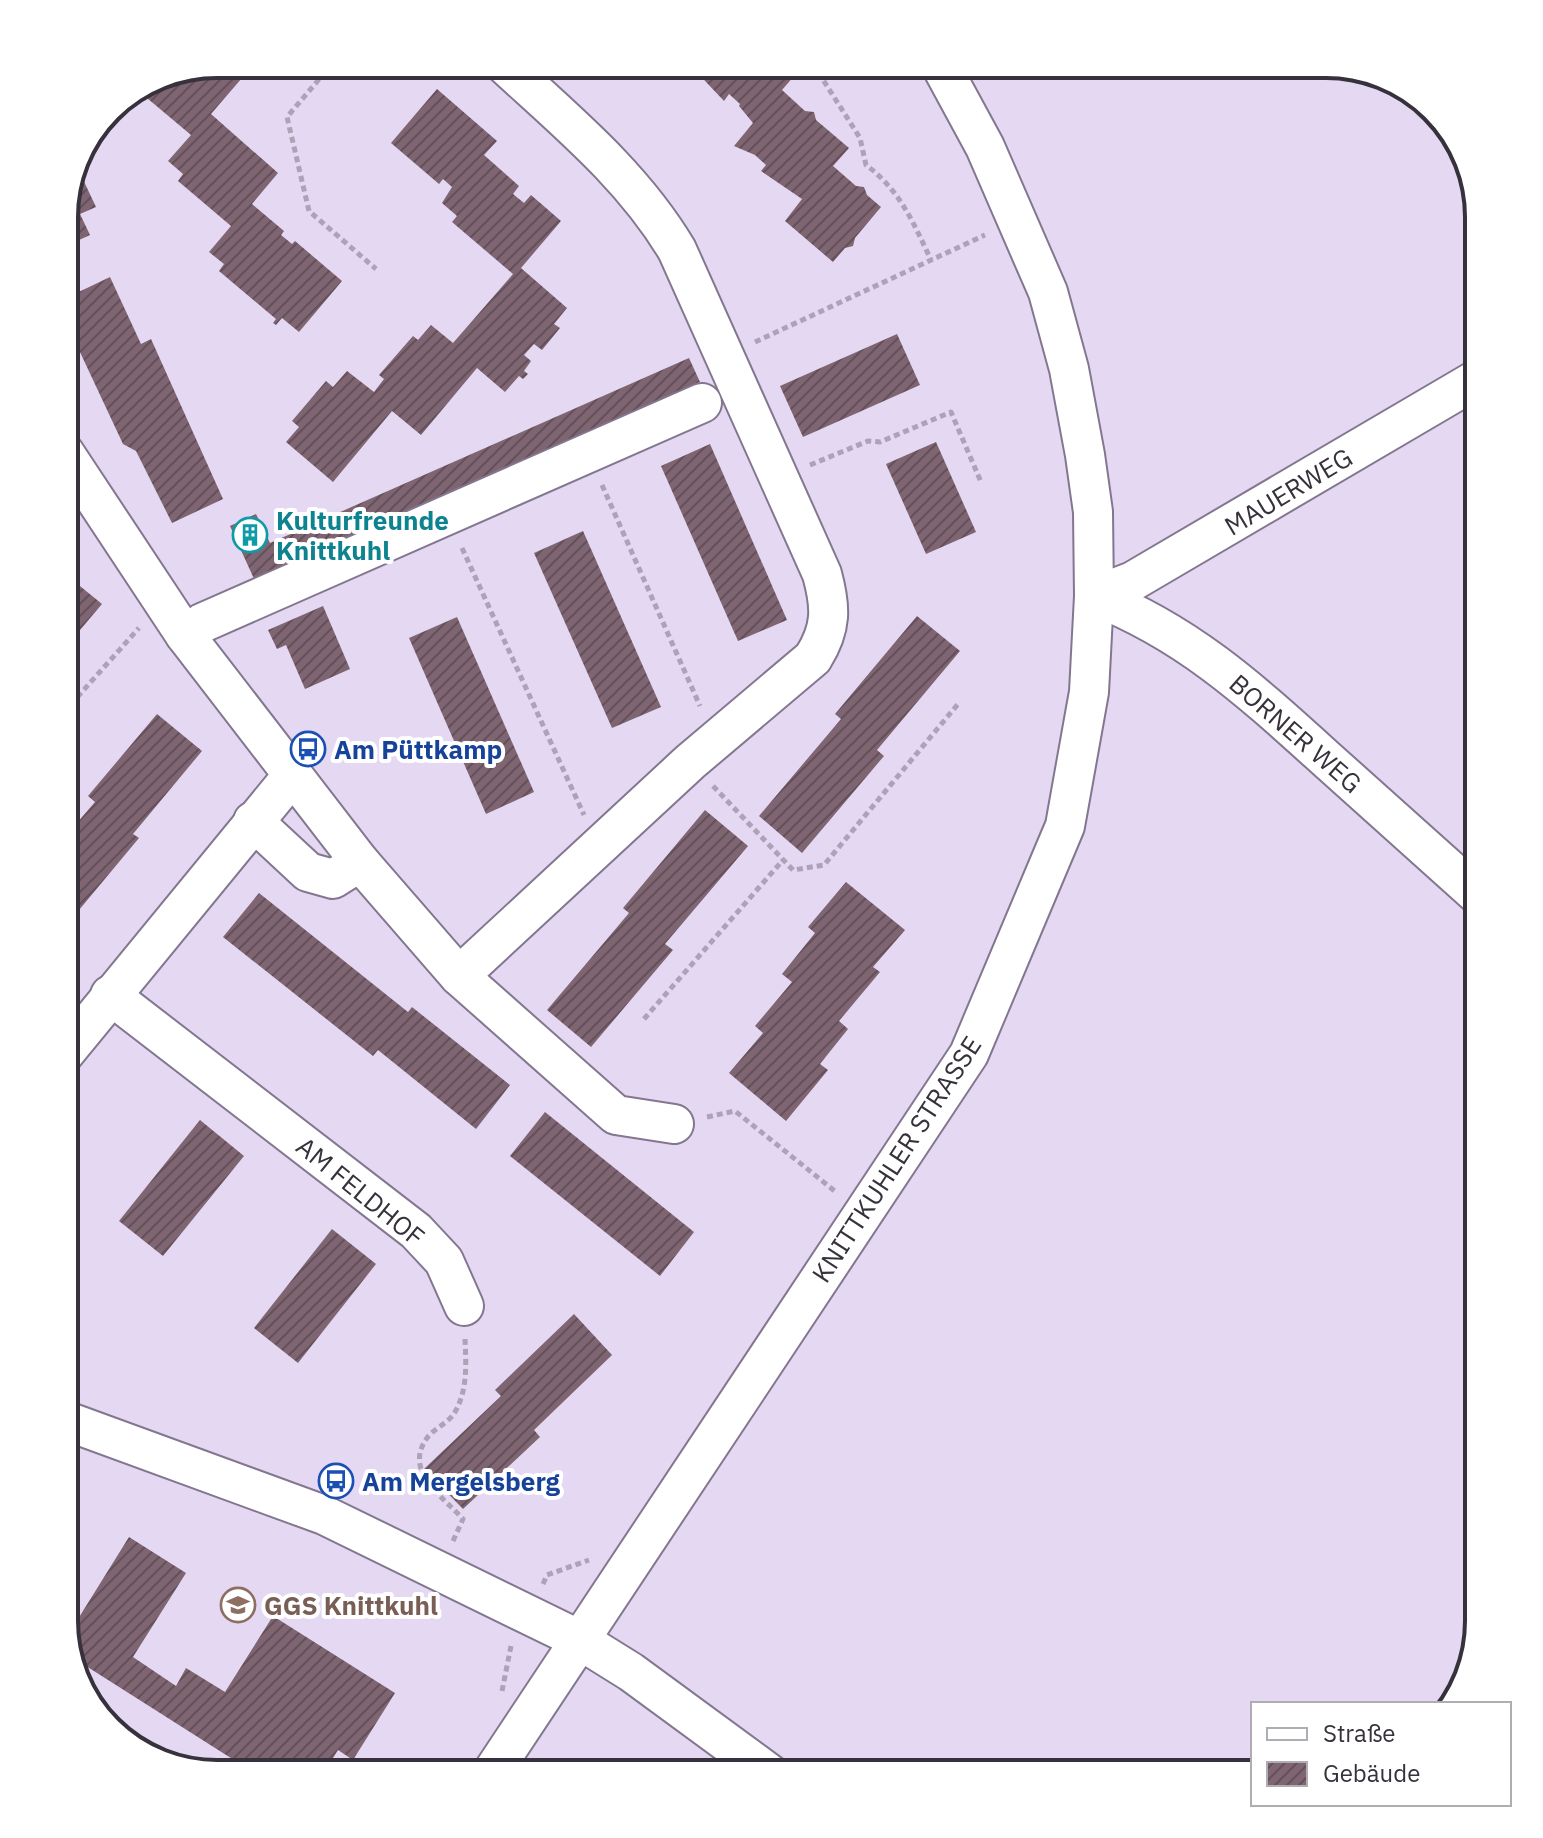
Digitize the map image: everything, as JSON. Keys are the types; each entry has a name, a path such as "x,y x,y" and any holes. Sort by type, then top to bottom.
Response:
{"street":[{"path":"459,976 704,750 813,658 829,627 831,612 822,574 677,250 654,211 618,170 519,78"},
{"name":"KNITTKUHLER STRASSE","path":"500,1760 969,1054 1065,826 1089,692 1094,596 1093,512 1069,369 1048,292 985,147 948,78"},
{"name":"MAUERWEG","path":"1094,596 1133,581 1465,386"},
{"path":"175,621 202,623 702,403"},
{"path":"78,473 175,621 292,776 360,862 459,976 616,1115 674,1124"},
{"name":"BORNER WEG","path":"1094,596 1142,615 1190,644 1236,679 1465,883"},
{"path":"78,1036 292,776"},
{"path":"253,821 308,872 333,879 360,862"},
{"name":"AM FELDHOF","path":"110,995 416,1231 444,1261 464,1306"},
{"path":"78,1425 324,1515 578,1639 631,1672 751,1760"}],"path":[{"path":"320,78 287,117 309,211 376,269"},
{"path":"822,78 860,138 866,165 881,176 906,207 931,260"},
{"path":"725,356 1019,220"},
{"path":"779,478 868,441 880,442 951,412 981,482"},
{"path":"588,454 707,721 704,750 793,870 824,865 958,704"},
{"path":"447,515 587,822 603,842"},
{"path":"78,696 146,620 175,621"},
{"path":"644,1019 783,860"},
{"path":"674,1124 735,1111 819,1179"},
{"path":"440,1571 463,1519 421,1475 418,1462 427,1438 454,1414 466,1381 464,1306"},
{"path":"501,1694 507,1654 547,1575 591,1559"}],"building":[{"path":"242,78 211,114 278,173 252,204 284,231 281,235 292,244 295,241 342,281 299,332 282,318 276,325 273,323 276,319 219,271 224,264 209,252 231,226 178,181 183,174 168,161 191,135 146,97 172,85 190,81"},
{"path":"702,78 792,78 782,90 805,111 814,112 816,120 849,148 833,166 856,186 864,187 867,195 881,207 855,238 853,246 845,248 833,262 785,221 802,199 761,171 766,165 755,155 734,146 753,123 729,94 724,101"},
{"path":"437,89 497,141 484,155 519,186 513,194 524,203 531,195 561,221 521,268 567,308 554,324 560,328 542,350 534,344 524,355 531,361 524,371 528,374 523,379 519,376 505,392 477,368 421,435 392,411 333,482 286,442 299,427 292,421 326,381 333,387 347,371 374,392 384,379 379,375 413,336 418,340 431,325 453,343 513,274 452,222 457,216 442,203 452,187 443,179 439,184 391,143"},
{"path":"83,180 96,207 80,214 90,235 78,241 78,208"},
{"path":"110,277 141,344 151,339 223,499 172,523 136,451 123,444 78,348 78,292"},
{"path":"897,334 920,385 803,437 780,386"},
{"path":"689,358 700,382 255,581 230,526 256,514 270,543"},
{"path":"936,442 976,532 926,554 886,464"},
{"path":"710,444 787,620 738,641 661,466"},
{"path":"583,531 661,707 612,728 534,553"},
{"path":"78,584 102,604 78,632"},
{"path":"323,606 350,669 305,689 286,645 277,649 268,630"},
{"path":"917,616 960,651 877,750 884,756 802,853 759,816 841,719 835,714"},
{"path":"457,617 534,792 486,814 409,638"},
{"path":"157,714 202,751 133,834 139,838 78,911 78,822 95,802 88,796"},
{"path":"705,810 748,846 665,944 673,950 591,1047 547,1010 629,913 623,908"},
{"path":"846,882 905,930 873,967 880,972 839,1021 848,1029 820,1064 828,1070 786,1121 729,1073 763,1033 755,1026 792,982 782,974 815,933 808,927"},
{"path":"259,893 408,1012 412,1007 510,1085 476,1129 378,1050 373,1056 223,937"},
{"path":"545,1112 694,1232 660,1276 510,1156"},
{"path":"200,1120 244,1156 163,1256 119,1221"},
{"path":"332,1229 376,1264 298,1363 254,1328"},
{"path":"574,1314 612,1355 534,1430 540,1437 463,1509 424,1469 501,1396 495,1390"},
{"path":"129,1537 186,1573 133,1657 176,1686 186,1668 225,1692 273,1616 395,1693 353,1760 338,1750 332,1760 234,1760 85,1665 78,1619"}],"place":[{"name":"Kulturfreunde Knittkuhl","path":"250,535"},
{"name":"Am Püttkamp","path":"308,749"},
{"name":"Am Mergelsberg","path":"336,1481"},
{"name":"GGS Knittkuhl","path":"238,1605"}]}
